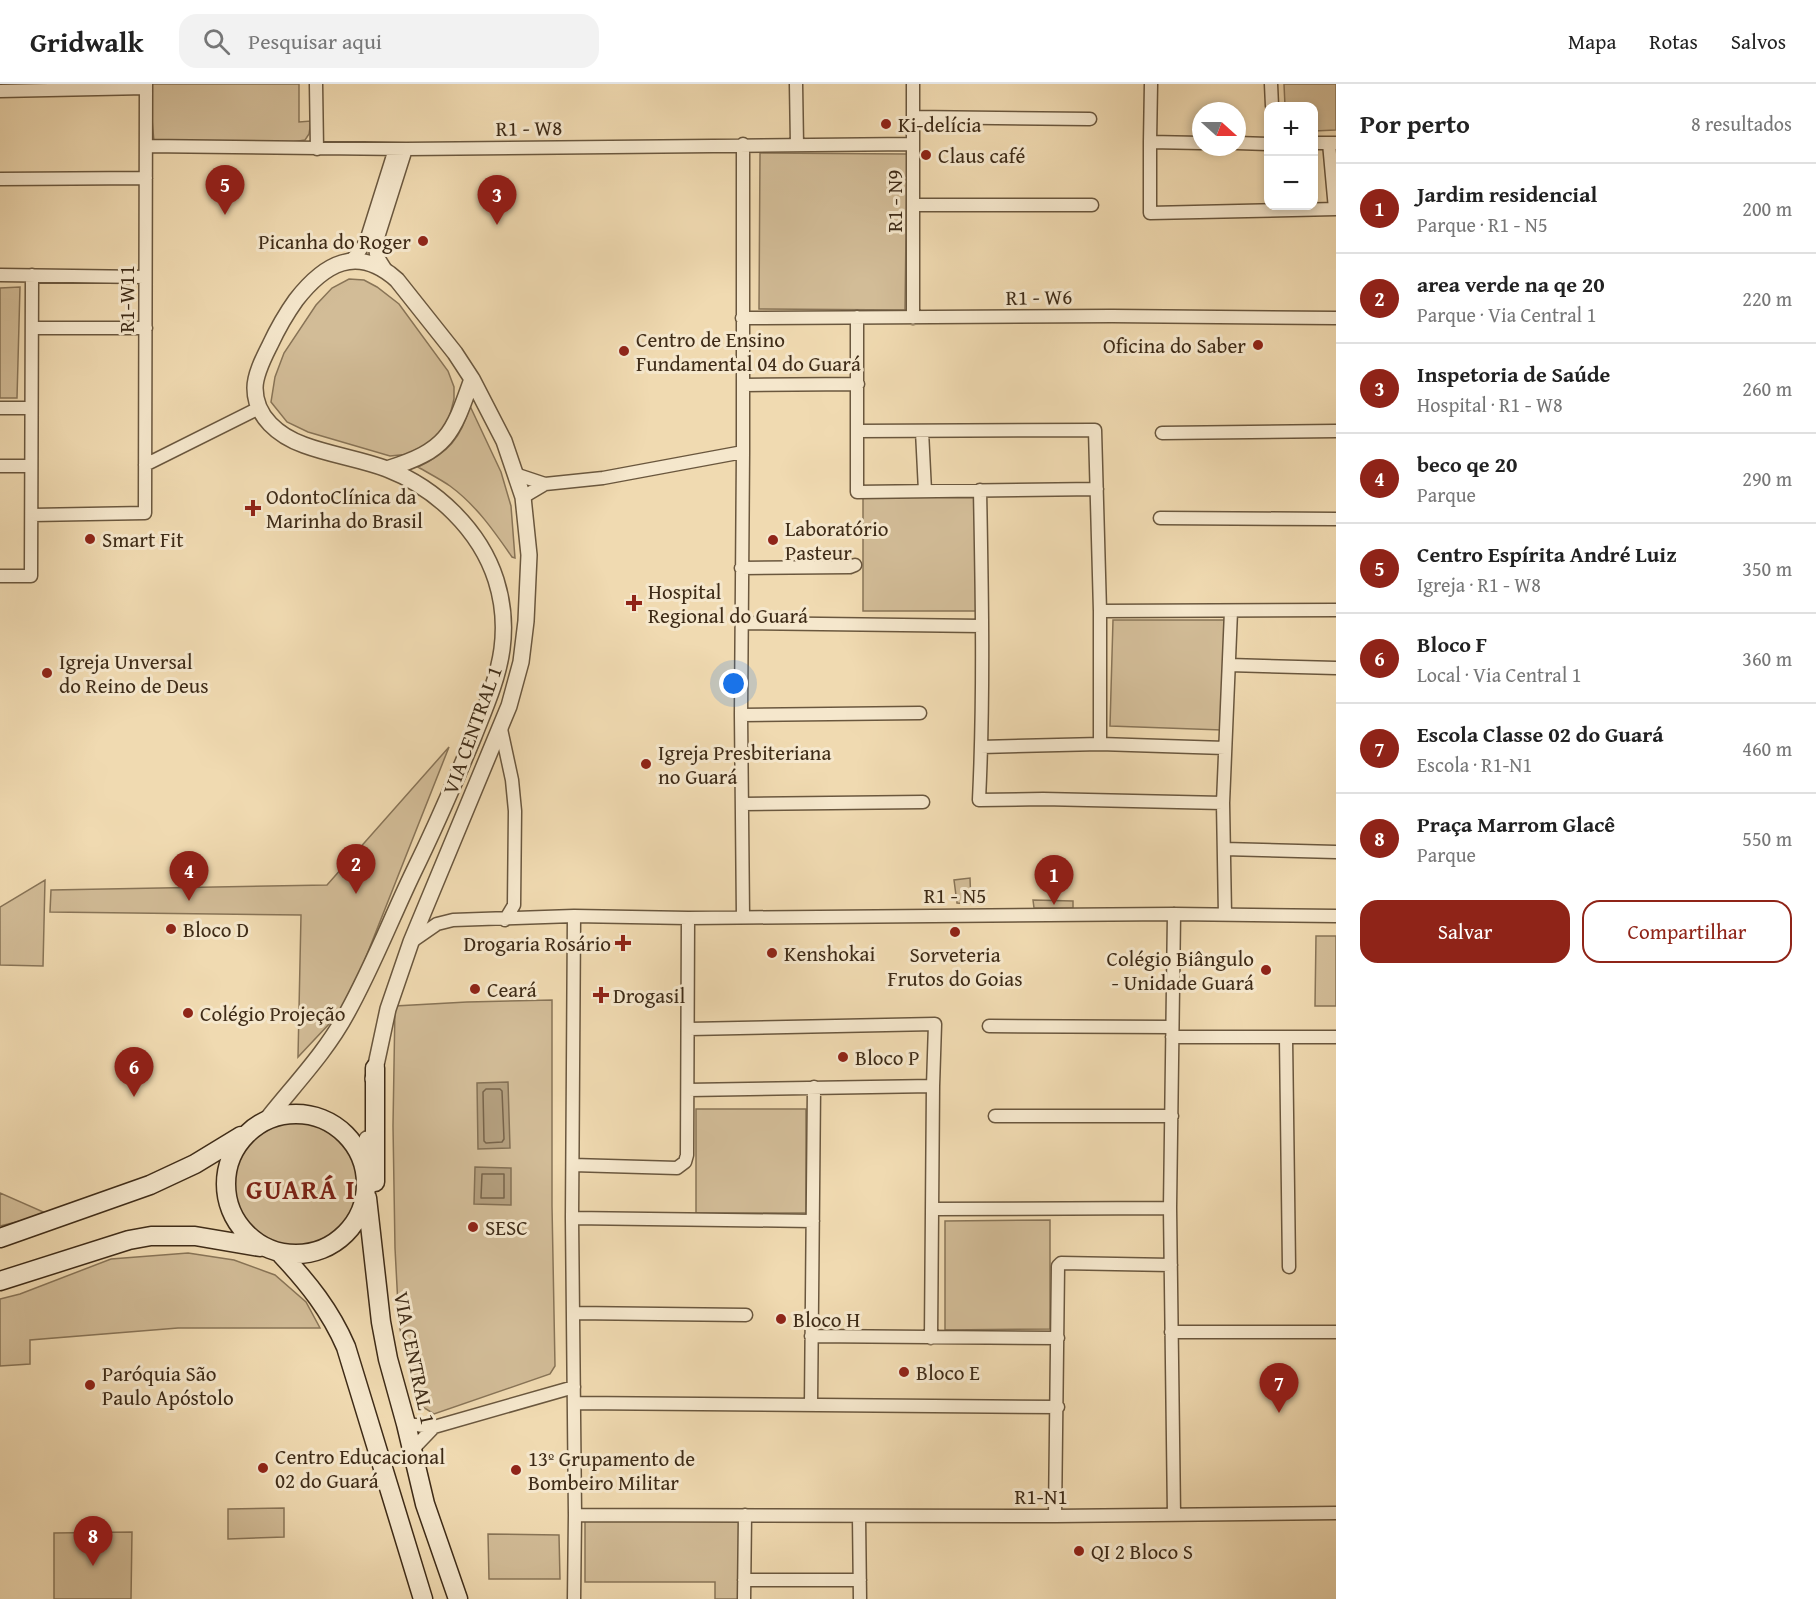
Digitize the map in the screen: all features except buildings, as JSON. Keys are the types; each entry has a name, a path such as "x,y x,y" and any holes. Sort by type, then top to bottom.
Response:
{"main road":[{"path":"375,1068 375,1185 381,1252 376,1276"},
{"path":"0,1238 150,1185 195,1164 268,1118 293,1113 318,1116 340,1128 357,1147 366,1171 366,1191 360,1214 346,1233 327,1247 305,1254 281,1254 263,1247 195,1236 152,1236 129,1240 0,1281"},
{"path":"245,1134 233,1152 226,1173 226,1195 232,1216 245,1234 263,1247"},
{"name":"VIA CENTRAL 1","path":"366,1191 388,1359 425,1504 458,1599"},
{"path":"281,1254 311,1286 337,1324 355,1373 423,1599"},
{"path":"405,1538 425,1504"}],"street":[{"path":"316,84 317,149"},
{"path":"797,145 796,84 806,84"},
{"name":"R1 - N9","path":"913,84 913,318"},
{"path":"1151,84 1150,213 1336,209 1333,143"},
{"path":"1271,84 1272,102"},
{"path":"0,91 146,86"},
{"name":"R1-W11","path":"32,515 145,513 146,86"},
{"path":"913,117 1090,119"},
{"path":"1150,142 1192,143"},
{"path":"1246,143 1264,144"},
{"path":"743,144 741,804 744,917"},
{"name":"R1 - W8","path":"146,146 400,149 913,144"},
{"path":"145,465 259,408 255,387 262,361 274,335 294,303 317,275 351,260 360,252 400,149"},
{"path":"386,270 376,254 375,247 400,149"},
{"path":"0,179 146,178"},
{"path":"913,205 1092,205"},
{"name":"VIA CENTRAL 1","path":"351,260 370,263 386,270 403,287 455,353 472,379 504,441 523,497 529,555 527,615 521,662 509,706 411,942 388,1008 368,1111 366,1171"},
{"path":"0,275 145,277"},
{"path":"0,576 31,576 32,275"},
{"name":"R1 - W6","path":"742,318 1124,316 1336,318"},
{"path":"858,317 857,492 1097,489"},
{"path":"32,328 146,328"},
{"path":"387,469 423,457 440,444 453,426 472,379"},
{"path":"743,386 858,384"},
{"path":"0,408 31,408"},
{"name":"VIA CENTRAL 1","path":"259,408 269,424 285,437 306,446 387,469 423,489 453,512 480,546 496,579 503,624 502,650 489,699 446,805 347,1013 320,1056 268,1118"},
{"path":"857,431 1095,430 1100,611 1100,744"},
{"path":"922,431 925,491"},
{"path":"1162,433 1336,431"},
{"path":"515,474 545,484 603,478 743,452"},
{"path":"0,465 31,466"},
{"path":"523,497 545,484"},
{"path":"980,490 982,626 979,800 1223,803"},
{"path":"1160,518 1336,519"},
{"path":"741,568 850,567 855,565"},
{"path":"1100,611 1336,610"},
{"path":"1225,915 1223,803 1231,611"},
{"path":"741,623 982,626"},
{"path":"1229,665 1336,668"},
{"path":"741,715 920,713"},
{"path":"501,729 515,801 514,905 505,920"},
{"path":"981,747 1100,744 1225,748"},
{"path":"741,804 923,802"},
{"path":"1224,849 1336,852"},
{"path":"514,905 528,919"},
{"path":"1174,914 1170,1209 1174,1515"},
{"name":"R1 - N5","path":"411,942 444,922 453,920 574,916 688,918 1174,914 1336,916"},
{"path":"574,916 572,1218 575,1403 574,1599"},
{"path":"573,1165 676,1168 686,1162 689,1029 688,918"},
{"path":"689,1029 935,1024 931,1338"},
{"path":"989,1026 1286,1038 1336,1037"},
{"path":"1286,1038 1289,1267"},
{"path":"688,1090 933,1086"},
{"path":"811,1404 814,1087"},
{"path":"995,1116 1172,1116"},
{"path":"932,1209 1170,1209"},
{"path":"572,1218 813,1221"},
{"path":"1055,1516 1059,1264 1171,1265"},
{"path":"574,1313 746,1315"},
{"path":"1170,1332 1336,1332"},
{"path":"811,1336 1058,1338"},
{"path":"406,1424 434,1427 574,1387"},
{"path":"575,1403 1058,1407"},
{"path":"412,1450 434,1427"},
{"name":"R1-N1","path":"575,1515 1055,1516 1336,1513"},
{"path":"744,1599 745,1515"},
{"path":"859,1516 860,1599"},
{"path":"744,1580 860,1580"}],"shaded area":[{"path":"151,84 299,84 299,122 311,121 309,134 305,140 292,142 154,142"},
{"path":"1284,84 1336,84 1336,130 1318,131 1318,102 1285,102"},
{"path":"760,153 907,154 905,310 759,309"},
{"path":"349,279 364,280 399,304 448,371 454,387 454,399 449,419 438,438 410,454 390,456 308,432 287,422 271,402 275,377 284,353 316,305 332,288"},
{"path":"20,287 17,398 0,398 0,288"},
{"path":"470,406 501,472 511,506 515,558 468,501 450,486 418,467 438,456 458,436"},
{"path":"977,496 977,611 863,611 863,497"},
{"path":"1113,620 1225,620 1222,730 1110,726"},
{"path":"449,747 347,1005 298,1057 301,915 50,912 51,890 327,885"},
{"path":"970,878 971,904 957,903 954,880"},
{"path":"45,880 43,966 0,965 0,907"},
{"path":"1033,900 1073,901 1073,908 1034,908"},
{"path":"1316,936 1336,936 1336,1006 1315,1006"},
{"name":"SESC","path":"552,1000 555,1366 550,1374 434,1414 418,1404 399,1325 393,1126 395,1006"},
{"path":"696,1109 806,1109 806,1213 696,1213"},
{"path":"296,1122 320,1127 340,1140 353,1160 358,1184 353,1208 340,1228 320,1241 296,1246 272,1241 252,1228 239,1208 234,1184 239,1160 252,1140 272,1127"},
{"path":"0,1193 48,1214 0,1226"},
{"path":"1050,1220 1050,1329 945,1330 945,1221"},
{"path":"188,1253 234,1260 275,1275 306,1302 320,1328 178,1328 30,1340 30,1364 0,1366 0,1299 20,1294 111,1259"},
{"path":"284,1508 284,1537 228,1539 228,1509"},
{"path":"585,1519 740,1520 739,1599 715,1599 715,1582 585,1582"},
{"path":"132,1532 131,1599 54,1599 54,1533"},
{"path":"488,1534 559,1535 560,1579 489,1579"}],"water":[{"path":"508,1082 510,1148 478,1149 477,1083"},
{"path":"475,1167 511,1168 511,1205 474,1204"}],"place":[{"name":"Ki-delícia","path":"886,124"},
{"name":"Claus café","path":"926,155"},
{"name":"Centro Espírita André Luiz","path":"225,215"},
{"name":"Inspetoria de Saúde","path":"497,225"},
{"name":"Picanha do Roger","path":"423,241"},
{"name":"Oficina do Saber","path":"1258,345"},
{"name":"Centro de Ensino Fundamental 04 do Guará","path":"624,351"},
{"name":"OdontoClínica da Marinha do Brasil","path":"253,508"},
{"name":"Smart Fit","path":"90,539"},
{"name":"Laboratório Pasteur","path":"773,540"},
{"name":"Hospital Regional do Guará","path":"634,603"},
{"name":"Igreja Unversal do Reino de Deus","path":"47,673"},
{"name":"Igreja Presbiteriana no Guará","path":"646,764"},
{"name":"area verde na qe 20","path":"356,894"},
{"name":"beco qe 20","path":"189,901"},
{"name":"Jardim residencial","path":"1054,905"},
{"name":"Bloco D","path":"171,929"},
{"name":"Sorveteria Frutos do Goias","path":"955,932"},
{"name":"Drogaria Rosário","path":"623,943"},
{"name":"Kenshokai","path":"772,953"},
{"name":"Colégio Biângulo - Unidade Guará","path":"1266,970"},
{"name":"Ceará","path":"475,989"},
{"name":"Drogasil","path":"601,995"},
{"name":"Colégio Projeção","path":"188,1013"},
{"name":"Bloco P","path":"843,1057"},
{"name":"Bloco F","path":"134,1097"},
{"name":"SESC","path":"473,1227"},
{"name":"Bloco H","path":"781,1319"},
{"name":"Bloco E","path":"904,1372"},
{"name":"Paróquia São Paulo Apóstolo","path":"90,1385"},
{"name":"Escola Classe 02 do Guará","path":"1279,1413"},
{"name":"Centro Educacional 02 do Guará","path":"263,1468"},
{"name":"13º Grupamento de Bombeiro Militar","path":"516,1470"},
{"name":"QI 2 Bloco S","path":"1079,1551"},
{"name":"Praça Marrom Glacê","path":"93,1566"}],"district":[{"name":"GUARÁ I","path":"301,1189"}]}
